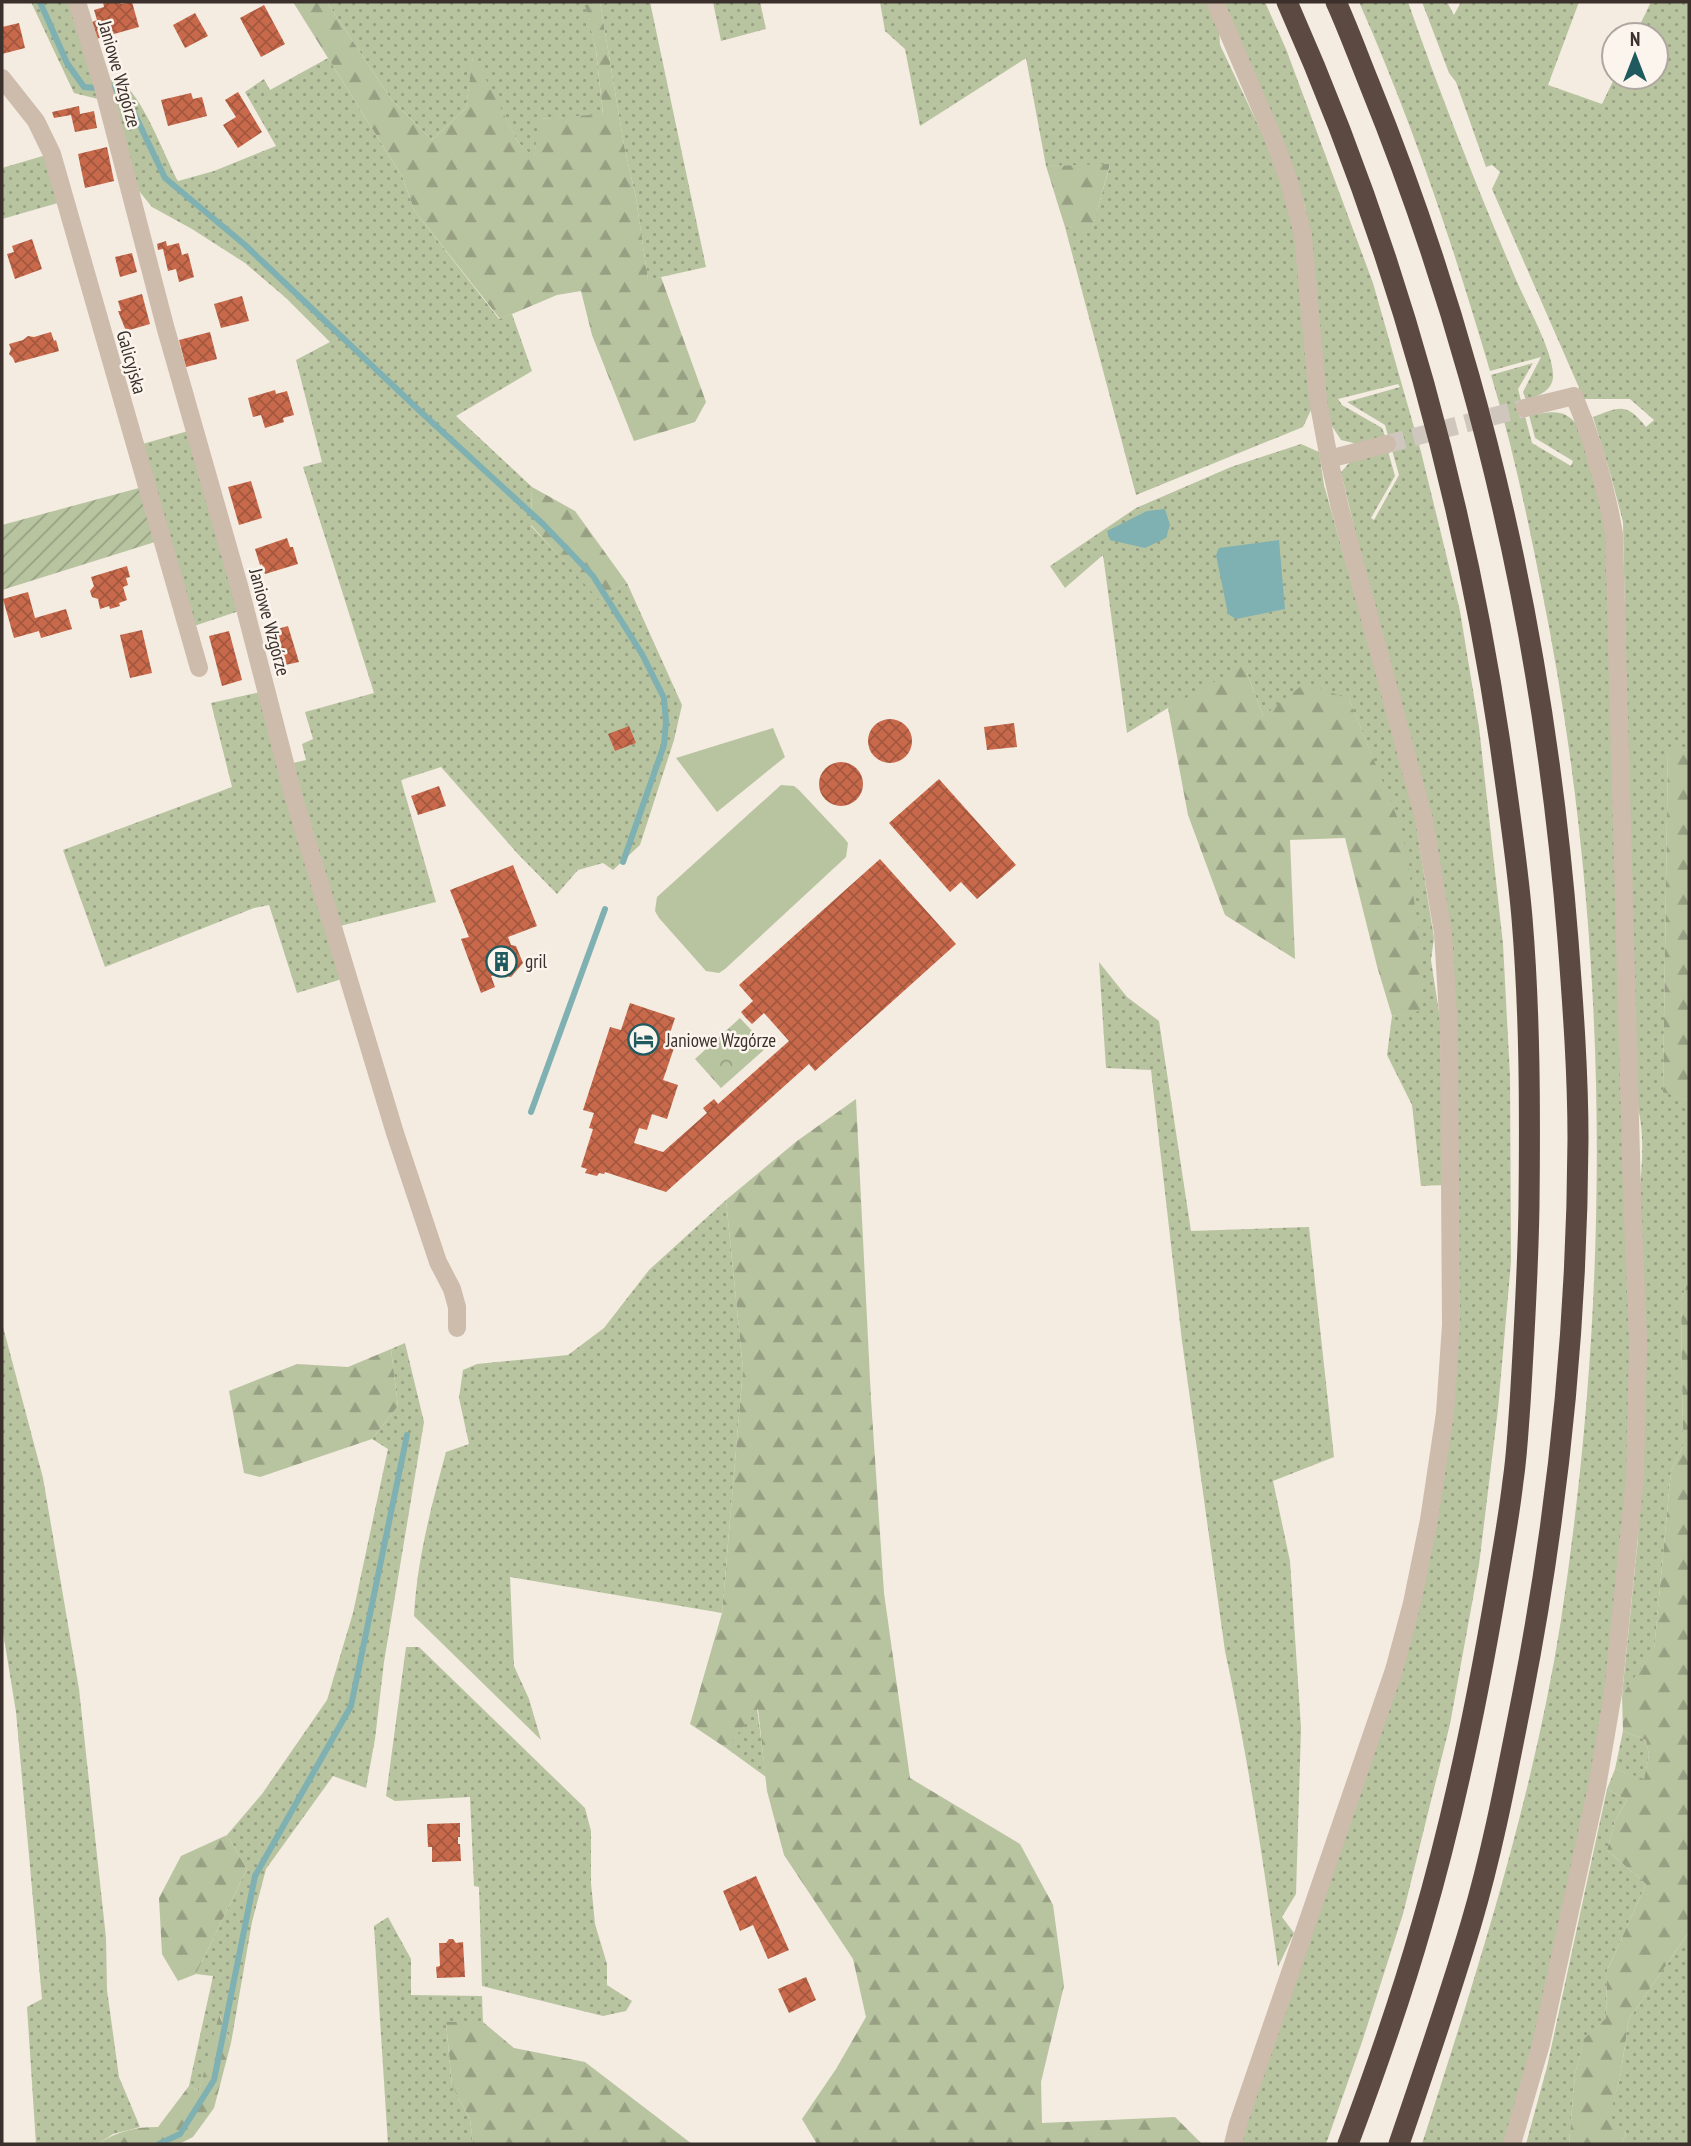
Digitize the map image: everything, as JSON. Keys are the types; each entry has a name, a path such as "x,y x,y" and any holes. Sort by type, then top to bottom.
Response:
{"highway":[{"path":"1287,2 1315,66 1368,208 1415,347 1443,452 1470,570 1493,700 1522,916 1528,1013 1530,1126 1527,1300 1514,1477 1483,1666 1454,1804 1422,1924 1348,2144"},
{"path":"1336,2 1392,141 1430,246 1485,432 1507,522 1544,727 1562,859 1578,1136 1571,1338 1559,1474 1537,1622 1505,1786 1472,1920 1399,2144"}],"street":[{"name":"Janiowe Wzgórze","path":"77,2 101,79 165,326 240,589 294,798 396,1133 438,1262 452,1289 457,1307 457,1328"},
{"path":"1214,2 1272,135 1288,178 1303,235 1318,400 1340,508 1424,819 1443,933 1449,1031 1450,1338 1445,1413 1429,1520 1412,1603 1394,1670 1233,2144"},
{"name":"Galicyjska","path":"2,78 36,121 52,154 165,558 199,668"},
{"path":"1512,2144 1541,2044 1597,1787 1613,1693 1635,1478 1638,1341 1614,534 1608,501 1584,419 1574,396 1525,408"},
{"path":"1329,459 1387,444"}],"green space":[{"path":"31,2 70,2 98,99 74,93"},
{"path":"293,2 327,2 391,99 432,140 466,108 473,54 518,142 534,157 539,119 603,114 596,50 585,5 600,2 648,279 661,277 706,402 695,422 634,441 592,335 581,291 557,295 500,319 414,210 403,178"},
{"path":"327,2 599,2 586,6 596,50 603,115 540,119 534,158 518,142 473,56 466,108 432,140 391,99"},
{"path":"600,2 650,2 706,267 648,280 636,198 624,145"},
{"path":"713,2 760,2 766,29 721,41"},
{"path":"880,2 1208,2 1219,28 1220,45 1270,150 1296,230 1311,410 1303,427 1136,495 1065,227 1092,229 1110,165 1046,166 1026,58 920,126 905,49 885,31"},
{"path":"1223,2 1265,2 1286,49 1373,283 1421,452 1460,611 1479,727 1503,944 1510,1076 1511,1262 1498,1409 1479,1565 1450,1724 1403,1914 1326,2144 1238,2144 1410,1644 1439,1508 1451,933 1341,472 1351,461 1388,451 1395,476 1371,518 1374,520 1399,475 1385,425 1347,402 1400,387 1398,384 1338,399 1342,405 1382,428 1386,438 1362,445 1341,440 1328,420 1311,238 1305,207 1290,160"},
{"path":"1359,2 1408,2 1472,173 1549,355 1552,383 1539,395 1526,400 1523,392 1541,357 1490,371 1430,184 1397,92"},
{"path":"1422,2 1447,2 1454,15 1461,2 1579,2 1548,85 1602,104 1608,91 1670,91 1670,21 1642,21 1651,2 1689,2 1689,751 1668,749 1663,1091 1689,1101 1689,1278 1681,1301 1683,1446 1671,1471 1654,1651 1622,1695 1638,1539 1643,1394 1639,1194 1642,1145 1635,1097 1623,522 1593,417 1622,409 1633,413 1646,427 1654,420 1630,399 1584,399 1492,189 1500,172 1492,165 1486,167 1456,82 1449,73"},
{"path":"328,58 403,178 414,210 499,319 512,314 532,371 456,416 532,487 531,526 600,599 627,583 682,705 674,740 640,845 613,870 603,863 578,870 557,894 441,767 401,780 436,902 340,926 310,839 293,763 306,760 302,744 313,739 305,712 374,693 303,467 322,462 296,360 330,342 286,298 245,263 152,207 139,191 107,80 118,81 135,97 178,181 214,171 276,146 245,92 264,79 270,90"},
{"path":"46,155 58,203 2,219 2,168"},
{"path":"1110,164 1092,230 1065,227 1046,166"},
{"path":"1533,363 1518,389 1532,443 1571,466 1573,461 1535,438 1529,415 1557,412 1568,416 1579,427 1608,533 1631,1282 1629,1471 1617,1612 1591,1789 1529,2062 1505,2144 1422,2144 1502,1885 1535,1753 1561,1620 1578,1491 1590,1362 1596,1232 1596,1102 1591,972 1581,843 1564,714 1541,586 1519,480 1491,375"},
{"path":"188,431 239,611 191,627 139,445"},
{"path":"1301,444 1319,452 1324,485 1412,798 1434,938 1431,960 1440,1019 1443,1185 1421,1186 1412,1105 1387,1055 1392,1016 1420,1010 1374,761 1349,699 1263,716 1247,673 1168,708 1127,733 1103,555 1065,588 1050,566 1136,508 1231,467"},
{"path":"532,487 575,511 627,583 599,600 531,525"},
{"path":"139,488 155,542 2,590 2,525"},
{"path":"1244,665 1263,716 1305,683 1349,699 1402,829 1419,930 1420,1011 1392,1016 1345,838 1290,840 1295,959 1225,915 1188,815 1168,708"},
{"path":"261,692 342,979 297,993 269,905 254,908 105,967 63,850 232,787 211,703"},
{"path":"773,728 785,757 717,812 676,758"},
{"path":"1668,748 1689,751 1689,1101 1663,1092"},
{"path":"781,785 794,786 799,790 844,838 848,843 846,857 725,969 719,973 706,971 659,918 655,911 657,897"},
{"path":"1099,962 1127,997 1159,1021 1191,1231 1309,1227 1334,1457 1273,1481 1290,1561 1301,1728 1296,1894 1282,1917 1294,1933 1278,1967 1248,1769 1225,1651 1182,1341 1151,1070 1106,1068"},
{"path":"740,1018 767,1047 721,1088 695,1059"},
{"path":"856,1099 884,1593 910,1778 1020,1844 1053,1905 1064,1986 1041,2082 1042,2123 1175,2117 1202,2144 817,2144 802,2119 836,2069 866,2017 853,1959 784,1855 767,1791 758,1709 726,1748 690,1724 722,1613 743,1369 726,1200 797,1141"},
{"path":"726,1200 743,1369 722,1613 510,1577 514,1666 529,1699 541,1740 414,1616 421,1554 446,1452 469,1444 459,1398 463,1370 477,1364 568,1355 604,1328 649,1270"},
{"path":"1689,1278 1689,1932 1629,2019 1620,2078 1609,2117 1626,2133 1621,2144 1569,2144 1575,2074 1584,2039 1606,2018 1607,1971 1646,1884 1607,1850 1615,1821 1627,1800 1607,1789 1615,1769 1644,1779 1649,1755 1646,1740 1623,1731 1622,1695 1654,1650 1671,1471 1683,1446 1681,1301"},
{"path":"2,1323 43,1478 79,1689 106,1938 107,1990 119,2077 140,2127 113,2134 98,2144 36,2144 27,2007 42,1999 16,1712 2,1626"},
{"path":"405,1343 424,1422 366,1788 333,1776 266,1869 252,1922 231,2043 220,2016 199,2091 189,2086 213,1976 196,1974 247,1869 227,1835 262,1794 327,1700 353,1613 388,1449 372,1439 398,1406 391,1349"},
{"path":"391,1349 398,1406 372,1439 260,1477 244,1473 229,1391 297,1364 348,1367"},
{"path":"406,1647 419,1647 585,1808 591,1831 591,1883 595,1924 607,1964 607,1985 632,2001 626,2011 603,2016 482,1986 479,1887 474,1886 470,1797 395,1801 386,1796"},
{"path":"757,1708 766,1777 726,1748"},
{"path":"1623,1731 1646,1740 1649,1755 1644,1780 1615,1769"},
{"path":"1607,1789 1627,1800 1615,1821 1607,1850 1646,1884 1607,1971 1606,2018 1584,2040 1575,2074 1569,2144 1526,2144 1547,2067"},
{"path":"227,1835 247,1869 196,1974 178,1981 162,1954 159,1898 181,1856"},
{"path":"388,1917 411,1959 411,1995 482,1996 483,2022 446,2022 452,2086 470,2119 473,2144 388,2144 374,1926"},
{"path":"1689,1932 1689,2144 1621,2144 1626,2133 1608,2118 1620,2078 1629,2019"},
{"path":"219,2015 231,2043 214,2108 193,2137 179,2144 98,2144 127,2131 158,2127 189,2086 199,2091"},
{"path":"446,2022 483,2022 514,2048 585,2062 692,2144 473,2144 470,2119 452,2086"}],"water":[{"path":"1165,509 1170,525 1166,538 1145,548 1110,540 1107,531 1147,511"},
{"path":"1279,540 1285,609 1236,619 1228,614 1216,555 1219,548"}],"building":[{"path":"103,2 132,2 139,27 96,39 92,22 97,20 94,10 104,7"},
{"path":"264,5 285,44 261,57 240,18"},
{"path":"195,13 208,36 185,48 173,25"},
{"path":"19,23 25,48 2,54 2,27"},
{"path":"238,92 262,132 238,148 223,125 236,117 225,100"},
{"path":"191,93 193,99 202,97 207,116 168,126 161,100"},
{"path":"79,106 80,114 94,111 97,128 75,132 71,115 54,118 52,112"},
{"path":"107,147 114,181 85,188 78,154"},
{"path":"32,239 42,269 15,279 7,254 14,252 12,246"},
{"path":"166,241 167,246 179,243 182,255 188,253 194,277 179,282 176,269 168,271 163,249 158,250 157,244"},
{"path":"132,253 137,272 120,277 115,257"},
{"path":"142,294 150,324 126,331 118,311 121,311 118,301"},
{"path":"242,296 249,321 221,328 214,304"},
{"path":"51,332 59,351 15,363 9,354 9,344 28,336"},
{"path":"210,332 217,359 186,367 179,340"},
{"path":"275,390 276,394 287,391 294,415 283,418 284,422 265,428 261,415 253,417 248,398"},
{"path":"251,481 262,518 239,525 228,487"},
{"path":"287,538 298,564 265,574 255,549"},
{"path":"127,566 130,577 126,578 128,585 123,587 127,600 119,603 120,606 100,609 98,599 92,597 90,591 94,586 91,577"},
{"path":"28,592 35,618 66,609 72,629 41,638 39,631 14,638 3,599"},
{"path":"288,626 299,662 276,667 270,631"},
{"path":"142,630 152,673 130,678 120,635"},
{"path":"229,631 242,680 222,686 209,636"},
{"path":"890,719 899,720 906,725 911,732 911,750 906,757 899,762 890,763 881,762 874,757 869,750 868,741 869,732 874,725 881,720"},
{"path":"1014,723 1017,747 987,750 984,727"},
{"path":"629,726 636,743 615,751 608,734"},
{"path":"841,762 850,763 857,768 862,775 862,793 857,800 850,805 841,806 832,805 825,800 820,793 819,784 820,775 825,768 832,763"},
{"path":"939,779 1016,865 977,899 961,882 950,892 889,823"},
{"path":"439,786 446,806 418,815 411,796"},
{"path":"880,859 956,944 815,1071 809,1064 666,1192 605,1172 597,1176 585,1173 587,1169 581,1167 593,1129 589,1128 594,1113 583,1110 610,1027 621,1030 630,1003 675,1018 666,1045 674,1048 663,1080 678,1085 667,1119 652,1114 647,1130 639,1128 634,1143 663,1152 707,1113 703,1108 714,1099 718,1104 789,1041 764,1013 752,1024 745,1017 741,1012 753,1001 739,985"},
{"path":"513,865 537,926 508,937 511,945 516,946 523,963 511,977 491,976 495,987 481,993 461,939 469,937 450,890"},
{"path":"460,1823 458,1844 461,1861 432,1862 427,1824"},
{"path":"756,1876 789,1950 768,1959 753,1925 740,1931 723,1891"},
{"path":"449,1939 456,1943 463,1942 465,1977 437,1978 436,1967 440,1966 439,1943 446,1943"},
{"path":"806,1977 816,2000 789,2013 778,1989"}],"waterway":[{"path":"40,2 67,63 84,87 96,88"},
{"path":"113,88 125,94 165,178 245,245 543,524 593,576 642,654 664,698 664,745 623,862"},
{"path":"531,1112 605,909"},
{"path":"159,2144 180,2134 214,2080 255,1876 351,1706 407,1435"}],"tunnel":[{"path":"1387,444 1525,408"}],"place":[{"name":"gril","path":"502,961"},
{"name":"Janiowe Wzgórze","path":"643,1040"}]}
